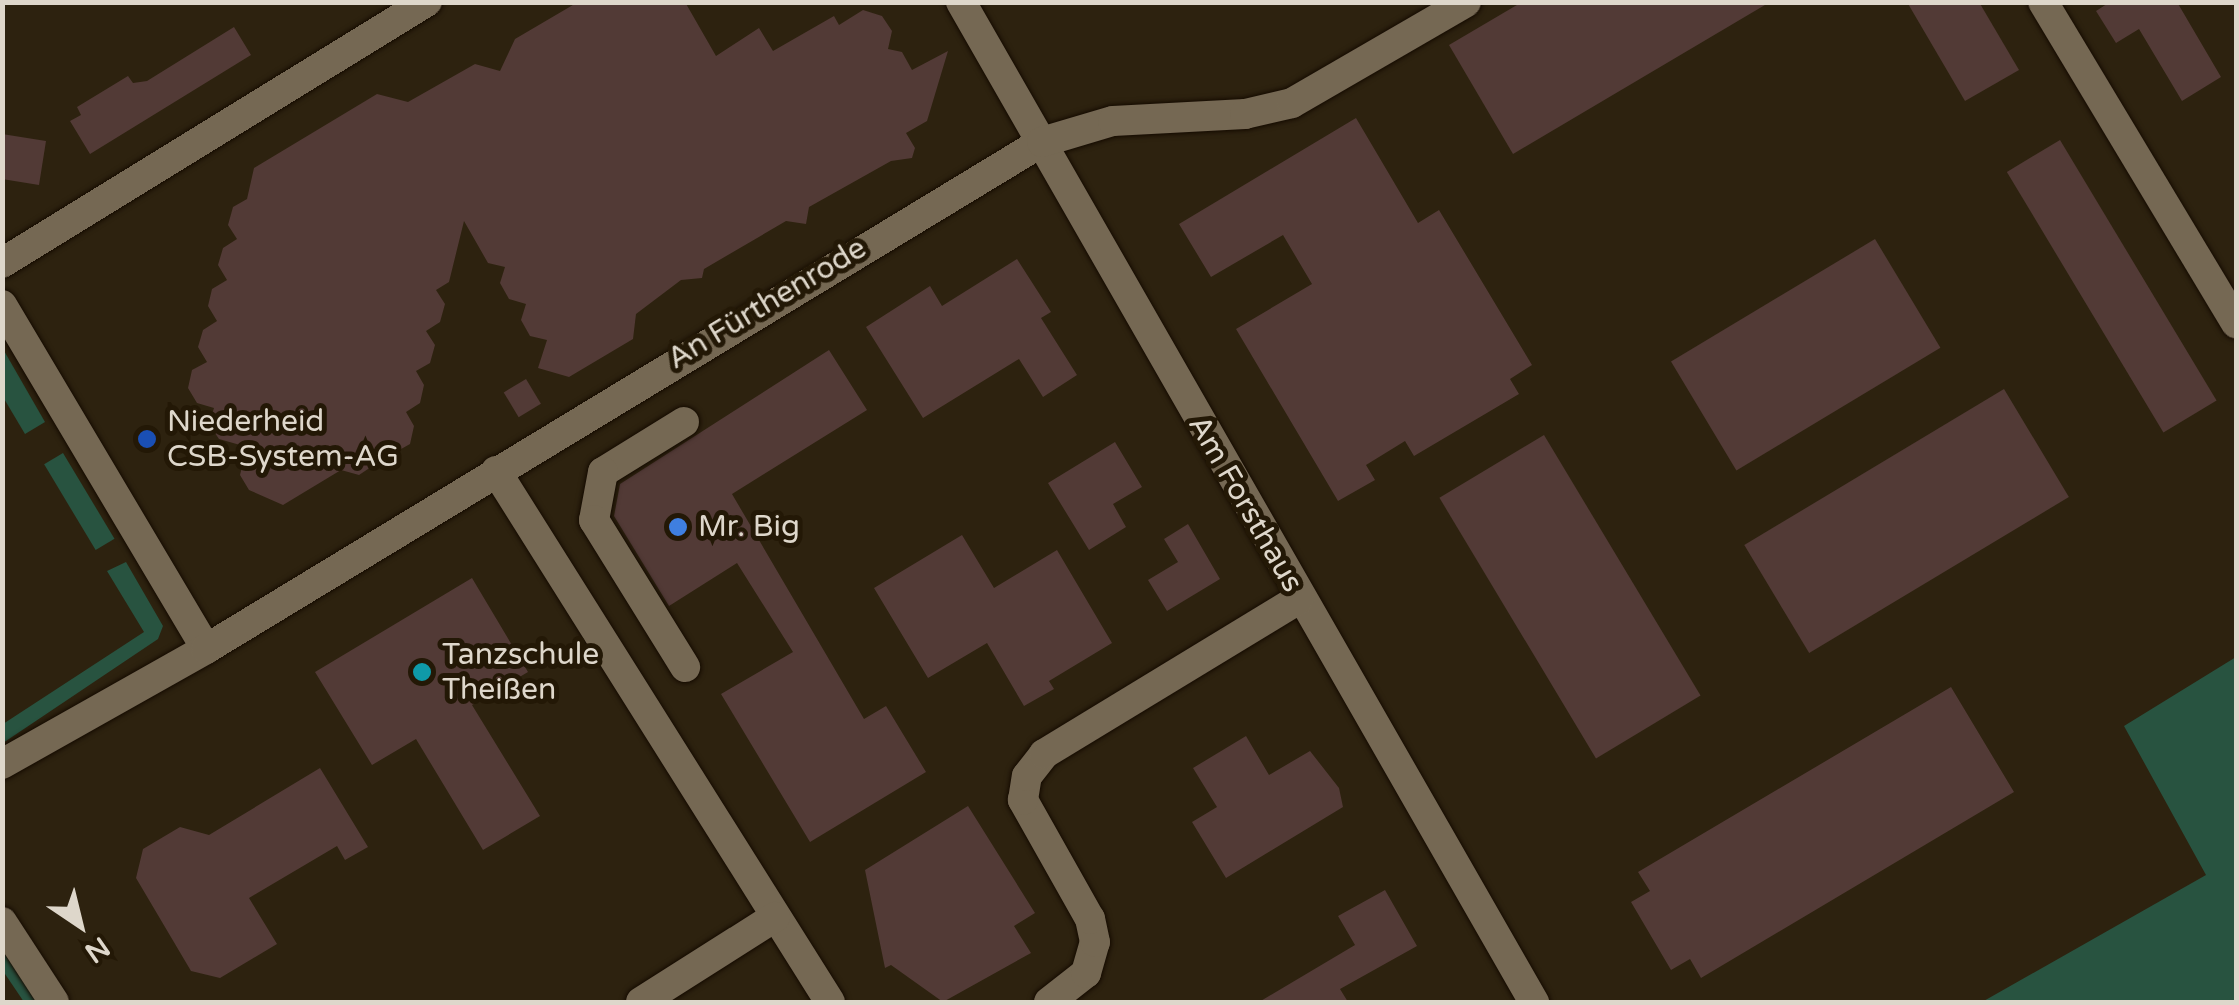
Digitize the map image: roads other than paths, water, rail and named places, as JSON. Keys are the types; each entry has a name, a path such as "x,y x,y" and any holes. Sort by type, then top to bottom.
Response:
{"street":[{"path":"2,263 427,2"},
{"name":"Am Forsthaus","path":"961,2 1534,1002"},
{"name":"An Fürthenrode","path":"2,764 206,648 1042,142 1113,122 1245,114 1292,103 1466,2"},
{"path":"2043,2 2236,323"},
{"path":"2,305 206,648"},
{"path":"684,422 603,472 594,520 684,667"},
{"path":"496,471 830,1002"},
{"path":"1049,1002 1086,973 1095,942 1090,919 1023,800 1027,776 1044,754 1300,599"},
{"path":"641,1002 775,917"},
{"path":"2,922 54,1002"}],"place":[{"name":"Niederheid CSB-System-AG","path":"147,439"},
{"name":"Mr. Big","path":"678,527"},
{"name":"Tanzschule Theißen","path":"422,672"}]}
